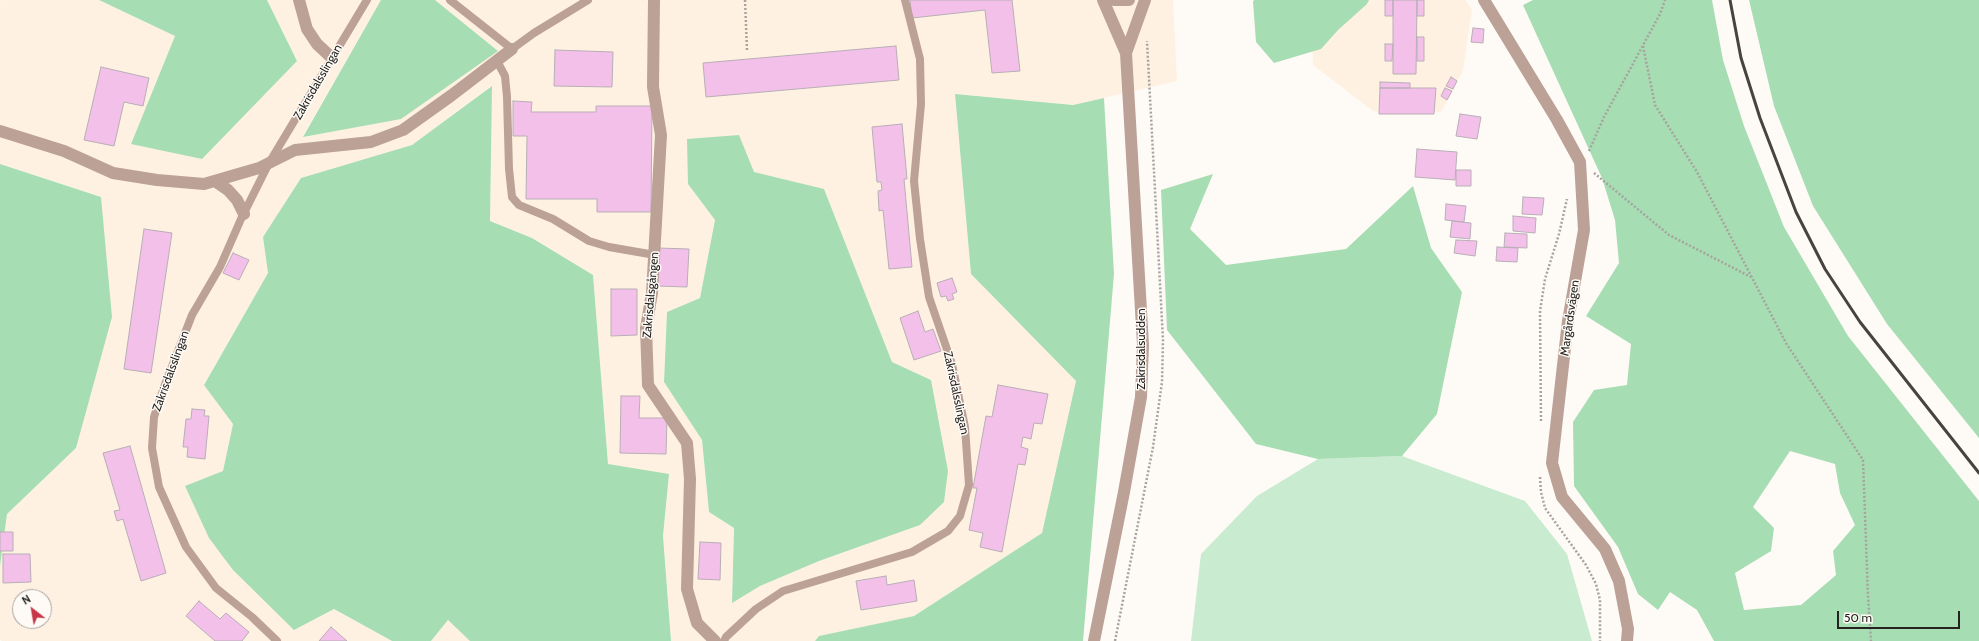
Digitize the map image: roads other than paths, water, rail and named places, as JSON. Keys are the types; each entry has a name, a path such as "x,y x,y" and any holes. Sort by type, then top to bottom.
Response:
{"street":[{"path":"299,0 307,28 317,44 332,58"},
{"name":"Zakrisdalsgången","path":"654,0 653,87 661,134 652,293 646,328 648,386 687,443 690,479 688,589 697,623 715,641"},
{"name":"Zakrisdalsudden","path":"1094,641 1124,492 1141,397 1143,345 1126,53 1103,0"},
{"path":"1114,0 1129,0"},
{"name":"Zakrisdalsudden","path":"1126,53 1145,0"},
{"name":"Margårdsvägen","path":"1484,0 1557,120 1580,162 1584,230 1568,321 1552,463 1562,498 1605,549 1619,581 1628,629 1627,641"},
{"path":"0,131 64,151 113,173 157,180 204,184 259,168 295,150 370,142 403,130 512,49"},
{"path":"215,181 228,190 237,200 244,214"}],"lane":[{"name":"Zakrisdalsslingan","path":"277,641 252,616 216,588 186,547 159,487 152,448 154,417 192,315 220,267 269,164 367,0"},
{"path":"450,0 512,49 534,32 588,0"},
{"name":"Zakrisdalsslingan","path":"724,641 726,637 756,609 782,591 912,552 948,531 960,516 969,485 965,427 952,364 929,297 920,239 914,181 921,104 920,59 905,0"},
{"path":"498,60 504,76 508,97 512,197 519,206 553,218 589,241 609,247 654,255"}],"railway":[{"path":"1730,0 1741,58 1760,118 1796,212 1825,269 1860,322 1979,473"}]}
